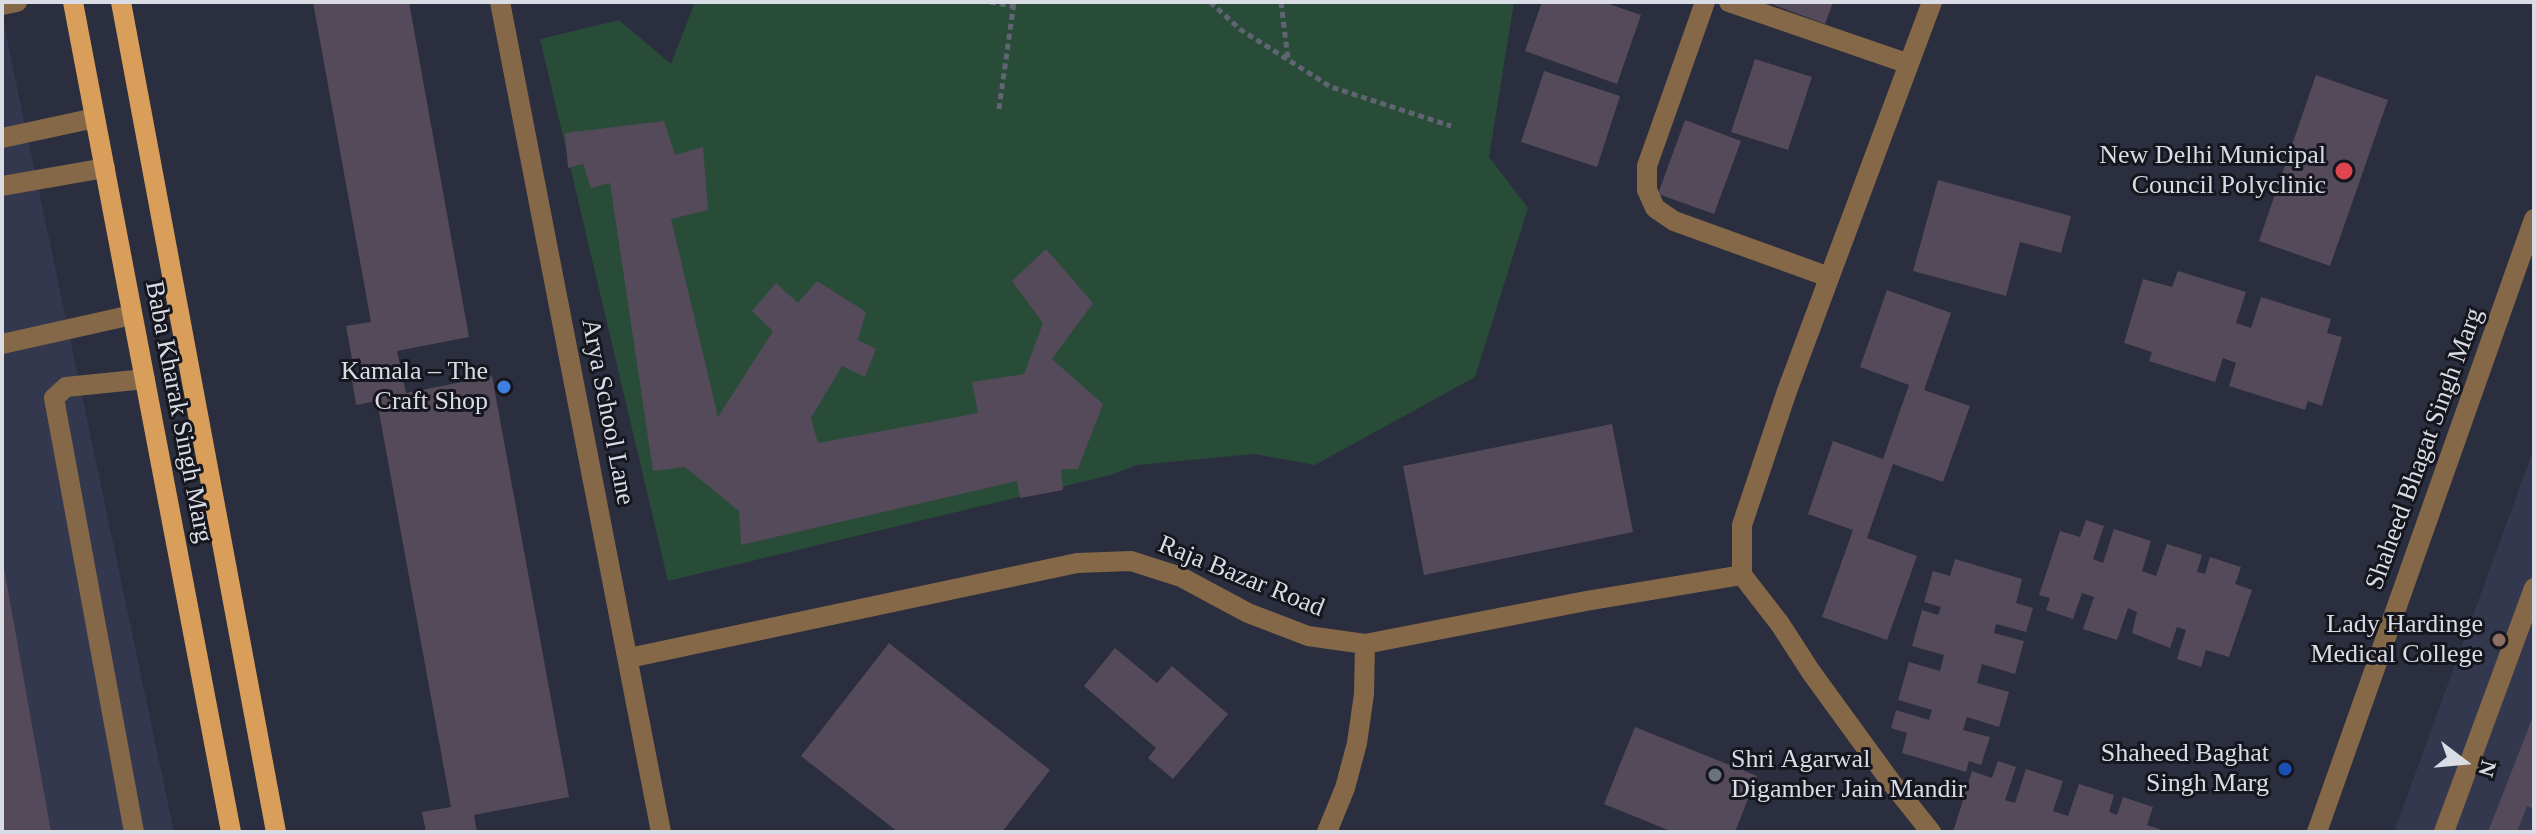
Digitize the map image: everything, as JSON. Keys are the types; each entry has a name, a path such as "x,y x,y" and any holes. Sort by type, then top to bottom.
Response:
{"main road":[{"name":"Baba Kharak Singh Marg","path":"73,2 231,832"},
{"name":"Baba Kharak Singh Marg","path":"121,2 276,832"}],"street":[{"path":"2,5 17,2"},
{"name":"Arya School Lane","path":"500,2 661,832"},
{"path":"1705,2 1647,166 1647,190 1655,208 1674,221 1829,277"},
{"path":"1729,2 1909,64"},
{"path":"1931,832 1891,782 1742,575 1742,525 1829,277 1932,2"},
{"path":"2,138 95,118"},
{"path":"2,186 105,168"},
{"name":"Shaheed Bhagat Singh Marg","path":"2317,832 2534,219"},
{"path":"2,344 132,315"},
{"path":"134,832 54,398 66,387 145,379"},
{"name":"Raja Bazar Road","path":"629,658 1077,563 1131,561 1181,577 1248,613 1308,636 1365,644 1586,601 1742,575"},
{"path":"2444,832 2534,588"},
{"path":"1327,832 1345,788 1357,743 1364,694 1365,644"}],"path":[{"path":"990,2 1014,4 999,109"},
{"path":"1210,2 1241,30 1331,87 1451,126"},
{"path":"1281,2 1288,59"}],"shaded area":[{"path":"2,16 174,832 2,832"},
{"name":"Lady Hardinge Medical College","path":"2534,448 2534,832 2394,832"}],"green space":[{"path":"695,2 1514,2 1489,157 1528,208 1475,377 1315,465 1254,454 1137,465 1111,475 668,581 540,39 619,20 671,64"}],"building":[{"path":"313,2 409,2 469,337 397,351 406,393 492,376 569,797 474,815 477,832 426,832 422,812 451,807 377,401 356,405 351,373 362,371 360,358 352,359 346,326 371,322"},
{"path":"1542,2 1603,2 1641,15 1617,84 1525,51"},
{"path":"1766,2 1833,2 1825,24"},
{"path":"1755,59 1812,77 1788,150 1731,132"},
{"path":"1544,71 1620,96 1597,167 1521,142"},
{"path":"2316,75 2388,100 2330,266 2259,241"},
{"path":"1685,120 1741,141 1714,214 1658,194"},
{"path":"664,121 675,155 703,147 708,210 671,219 718,417 773,331 752,311 776,283 798,303 817,281 866,312 858,340 876,349 865,377 842,366 811,418 818,443 978,413 972,382 1024,374 1043,323 1012,281 1046,249 1093,303 1052,359 1103,404 1078,469 1061,469 1063,490 1020,498 1017,481 741,545 739,511 685,467 653,471 610,183 591,188 583,164 568,168 565,133"},
{"path":"1938,180 2071,216 2061,253 2020,242 2006,296 1913,271"},
{"path":"2178,271 2246,292 2236,323 2251,328 2261,297 2331,319 2327,333 2342,337 2322,406 2308,401 2305,410 2229,386 2236,363 2223,358 2215,382 2149,361 2152,352 2124,343 2143,279 2172,287"},
{"path":"1887,290 1951,313 1924,390 1970,406 1943,482 1893,464 1867,538 1917,556 1887,640 1822,617 1853,530 1808,514 1833,441 1883,459 1909,385 1860,367"},
{"path":"1612,424 1633,532 1424,575 1403,466"},
{"path":"2086,520 2104,526 2093,559 2103,563 2114,529 2151,541 2142,571 2156,576 2167,544 2202,555 2197,572 2205,574 2210,557 2241,567 2235,584 2252,590 2229,657 2206,650 2201,667 2177,659 2186,630 2177,627 2170,648 2132,633 2137,612 2128,608 2117,640 2083,629 2094,597 2082,593 2073,619 2046,610 2050,598 2039,595 2060,531 2080,537"},
{"path":"1955,559 2022,579 2016,603 2033,608 2026,632 1996,624 1994,633 2024,641 2015,674 1982,664 1977,683 2009,692 1999,727 1967,717 1963,730 1990,737 1981,765 1969,761 1966,772 1902,753 1907,733 1891,728 1896,710 1929,720 1932,710 1898,700 1909,662 1940,671 1944,655 1912,646 1922,610 1938,615 1941,607 1924,602 1933,571 1950,576"},
{"path":"4,568 51,832 2,832"},
{"path":"889,643 1050,770 1002,832 898,832 801,756"},
{"path":"1115,648 1157,683 1172,666 1228,714 1173,779 1148,758 1156,748 1084,686"},
{"path":"2534,714 2534,809 2527,806 2517,832 2488,832"},
{"path":"1635,727 1757,776 1735,832 1673,832 1604,804"},
{"path":"1998,761 2016,767 2005,800 2015,803 2026,769 2063,781 2053,811 2068,816 2079,784 2114,795 2109,812 2117,815 2123,797 2153,807 2147,825 2167,832 1953,832 1972,771 1992,778"}],"place":[{"name":"New Delhi Municipal Council Polyclinic","path":"2344,171"},
{"name":"Kamala – The Craft Shop","path":"504,387"},
{"name":"Lady Hardinge Medical College","path":"2499,640"},
{"name":"Shaheed Baghat Singh Marg","path":"2285,769"},
{"name":"Shri Agarwal Digamber Jain Mandir","path":"1715,775"}]}
